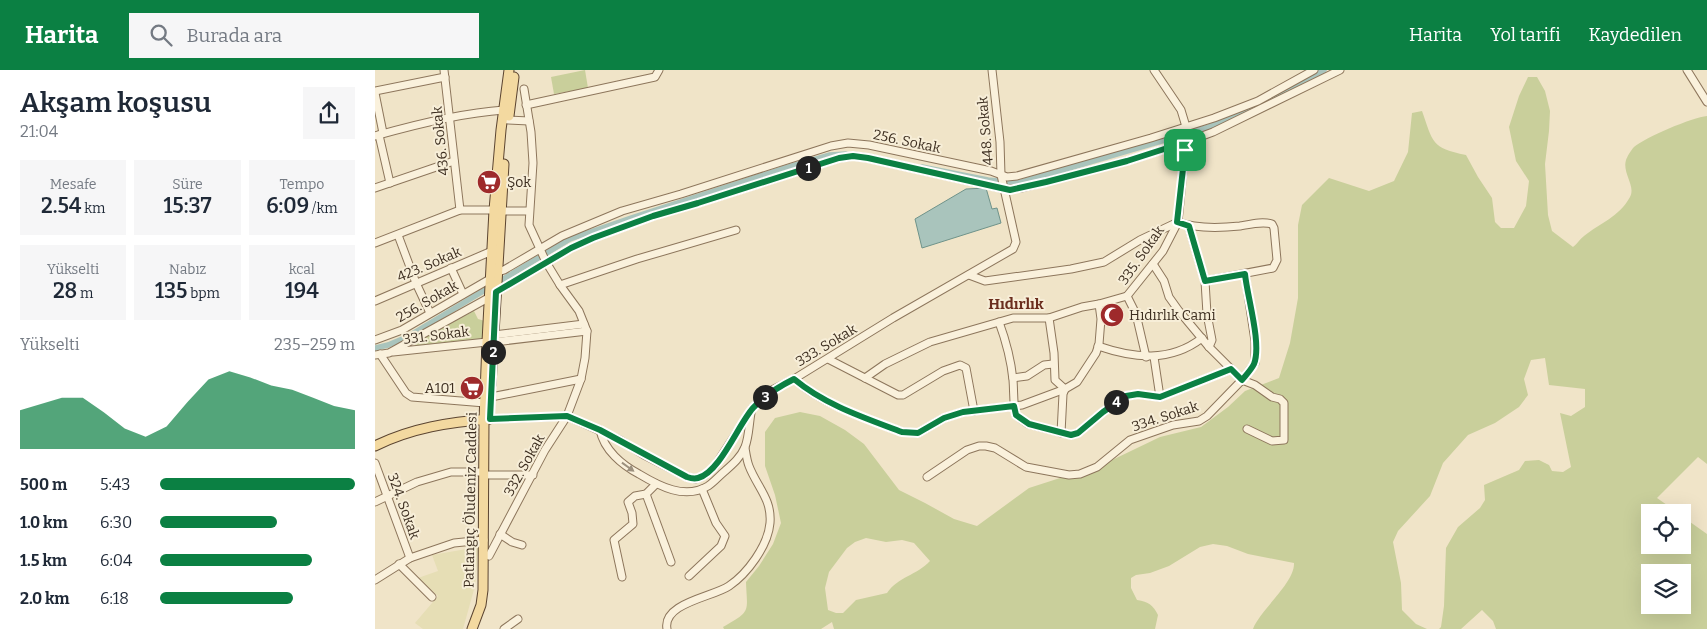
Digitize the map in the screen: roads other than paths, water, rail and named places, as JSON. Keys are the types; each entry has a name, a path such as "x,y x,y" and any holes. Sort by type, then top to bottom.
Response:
{"main road":[{"name":"Patlangıç Öludeniz Caddesi","path":"472,629 481,605 483,590 487,419 493,285 504,110 509,70"},
{"name":"Patlangıç Öludeniz Caddesi","path":"493,285 493,251 515,70"},
{"path":"375,446 419,429 487,419"},
{"name":"Patlangıç Öludeniz Caddesi","path":"479,629 489,593 486,474"}],"street":[{"path":"527,105 655,77 659,70"},
{"name":"448. Sokak","path":"992,70 1000,142 1001,176 1004,188"},
{"path":"1154,70 1181,110 1186,134"},
{"name":"256. Sokak","path":"378,354 389,353 493,285 504,270 541,251 562,236 622,211 831,146 848,143 886,148 1001,176 1017,176 1151,138 1186,134 1214,118 1250,104 1314,70"},
{"path":"493,285 571,248 653,216 839,158 853,156 868,158 1004,188 1022,188 1158,152 1186,134 1213,132 1340,70"},
{"path":"1687,70 1707,102"},
{"path":"390,183 379,134 375,92 445,73"},
{"name":"436. Sokak","path":"445,73 460,210"},
{"path":"524,89 533,163 529,226 545,261 579,311 585,328"},
{"path":"379,134 451,117 504,110"},
{"path":"509,120 529,122"},
{"name":"335. Sokak","path":"865,378 885,364 930,342 1013,318 1049,318 1082,307 1127,296 1170,239 1177,222 1186,134"},
{"path":"375,188 454,161"},
{"name":"333. Sokak","path":"567,416 600,430 687,477 696,479 705,475 715,466 752,409 771,391 1013,250 1016,242 1004,188"},
{"path":"375,243 460,210 529,211"},
{"path":"969,275 985,281 1071,269 1104,262 1147,236 1177,222 1189,226 1237,226 1265,222 1272,224 1274,228 1276,265 1273,268 1205,281"},
{"path":"1189,226 1205,281 1207,314 1212,340 1209,347"},
{"path":"560,285 637,259 735,230"},
{"path":"398,235 416,283 430,313"},
{"name":"423. Sokak","path":"375,301 493,251"},
{"path":"1153,264 1164,281 1169,297 1209,347 1242,380 1255,385 1284,403 1284,440 1272,441 1247,429"},
{"path":"451,268 463,294"},
{"name":"334. Sokak","path":"927,477 967,450 979,446 995,448 1026,467 1069,475 1085,472 1097,467 1130,440 1173,426 1199,421 1207,416 1242,380 1255,363 1253,326 1245,274"},
{"name":"256. Sokak","path":"375,340 402,330 463,294 493,285"},
{"path":"1127,296 1136,314 1150,357 1160,397"},
{"path":"794,379 810,393 902,432 918,433 944,418 974,411 1022,405 1065,389 1077,382 1096,353 1098,346 1101,319 1099,304"},
{"path":"1049,318 1054,353 1055,380 1065,389"},
{"path":"999,322 1006,340 1013,378 1016,415 1029,424 1061,433 1071,435 1078,433 1126,396 1138,394 1160,397 1231,369"},
{"name":"331. Sokak","path":"389,353 585,328"},
{"name":"332. Sokak","path":"489,556 545,450 567,416 581,379 585,358 585,328"},
{"path":"1098,346 1150,357 1181,351 1193,346 1202,338"},
{"path":"378,354 412,397 488,400 581,379"},
{"path":"828,358 898,395 903,395 943,371 960,365 965,368 974,411"},
{"path":"1013,378 1027,376 1044,365 1053,364"},
{"path":"1061,433 1063,394 1065,389"},
{"path":"667,629 666,623 669,616 678,608 702,596 726,588 747,571 767,535 770,525 770,512 762,488 748,465 745,448 752,409"},
{"path":"487,419 567,416"},
{"path":"600,430 602,439 610,451 627,467 656,484 678,491 702,490 716,480 737,460 745,448"},
{"name":"324. Sokak","path":"375,463 410,558"},
{"path":"375,502 417,482 451,472 533,475"},
{"path":"622,577 614,540 633,524 628,502 635,496 646,494 656,484"},
{"path":"689,576 721,546 725,536 716,523 702,490"},
{"path":"646,494 671,562"},
{"path":"500,534 512,542 522,545"},
{"path":"375,580 410,558 454,543 484,540"},
{"path":"399,564 432,597"},
{"path":"504,629 518,619"}],"water":[{"path":"986,188 992,209 997,208 1001,223 922,248 915,219 966,189"}],"waterway":[{"path":"1266,100 1324,70"},
{"path":"922,167 988,180 1018,183 1209,127 1256,105"},
{"path":"375,348 407,337 570,239 782,169 830,155 846,154"},
{"path":"511,337 553,331"}],"place":[{"name":"Şok","path":"489,182"},
{"name":"Hıdırlık Cami","path":"1112,315"},
{"name":"A101","path":"472,388"}],"district":[{"name":"Hıdırlık","path":"1016,304"}]}
